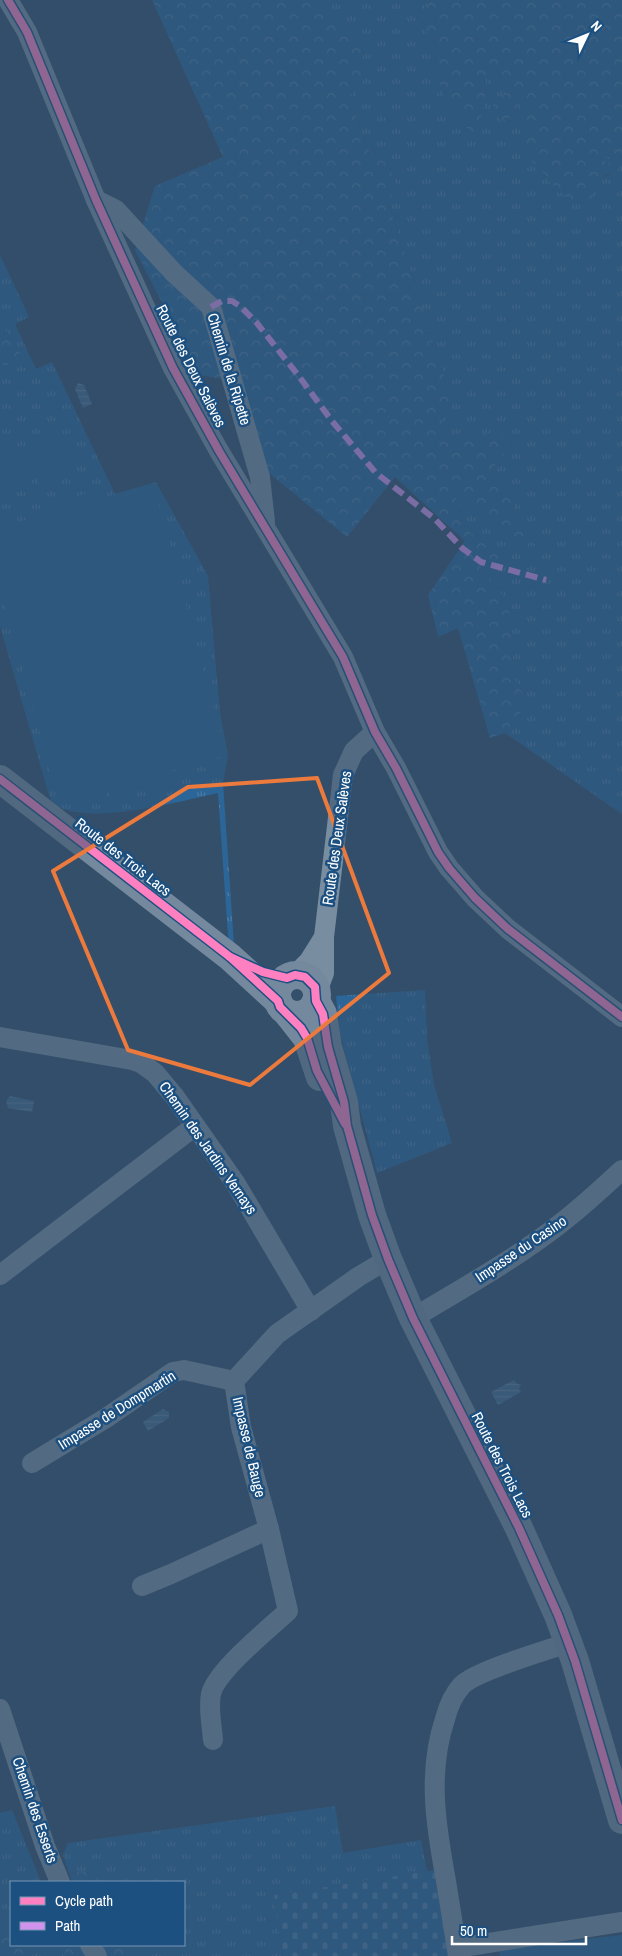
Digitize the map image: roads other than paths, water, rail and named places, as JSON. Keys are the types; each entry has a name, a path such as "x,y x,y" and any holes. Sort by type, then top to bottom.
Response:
{"street":[{"name":"Route des Deux Salèves","path":"8,0 27,32 96,200 172,368 219,451 343,657 375,732 354,751 343,775 324,936 324,973 316,996"},
{"name":"Chemin de la Ripette","path":"96,200 116,210 174,273 211,307 260,477 265,526"},
{"path":"375,732 396,768 438,852 449,868 475,898 508,929 622,1017"},
{"name":"Route des Trois Lacs","path":"0,779 230,957 287,992 307,1038 317,1071 334,1106 347,1126"},
{"name":"Route des Deux Salèves","path":"287,992 324,936"},
{"path":"305,977 309,980 316,996 308,1012 298,1015 287,992 305,977"},
{"name":"Route des Trois Lacs","path":"316,996 323,1014 328,1047 344,1102 347,1126 372,1215 388,1259 413,1318 539,1570 575,1661 622,1820"},
{"name":"Chemin des Jardins Vernays","path":"0,1036 76,1049 141,1063 163,1081 236,1184 311,1311"},
{"path":"0,1275 195,1126"},
{"name":"Impasse du Casino","path":"413,1318 504,1263 543,1236 622,1170"},
{"name":"Impasse de Bauge","path":"213,1740 210,1696 214,1685 242,1654 288,1610 269,1529 241,1427 234,1381 277,1334 358,1277 388,1259"},
{"name":"Impasse de Dompmartin","path":"32,1463 106,1418 174,1372 184,1370 234,1381"},
{"path":"142,1586 269,1529"},
{"path":"568,1643 488,1671 464,1684 457,1692 446,1716 436,1757 434,1798 438,1837 458,1952 622,1922"},
{"name":"Chemin des Esserts","path":"0,1709 45,1846 60,1881"}]}
